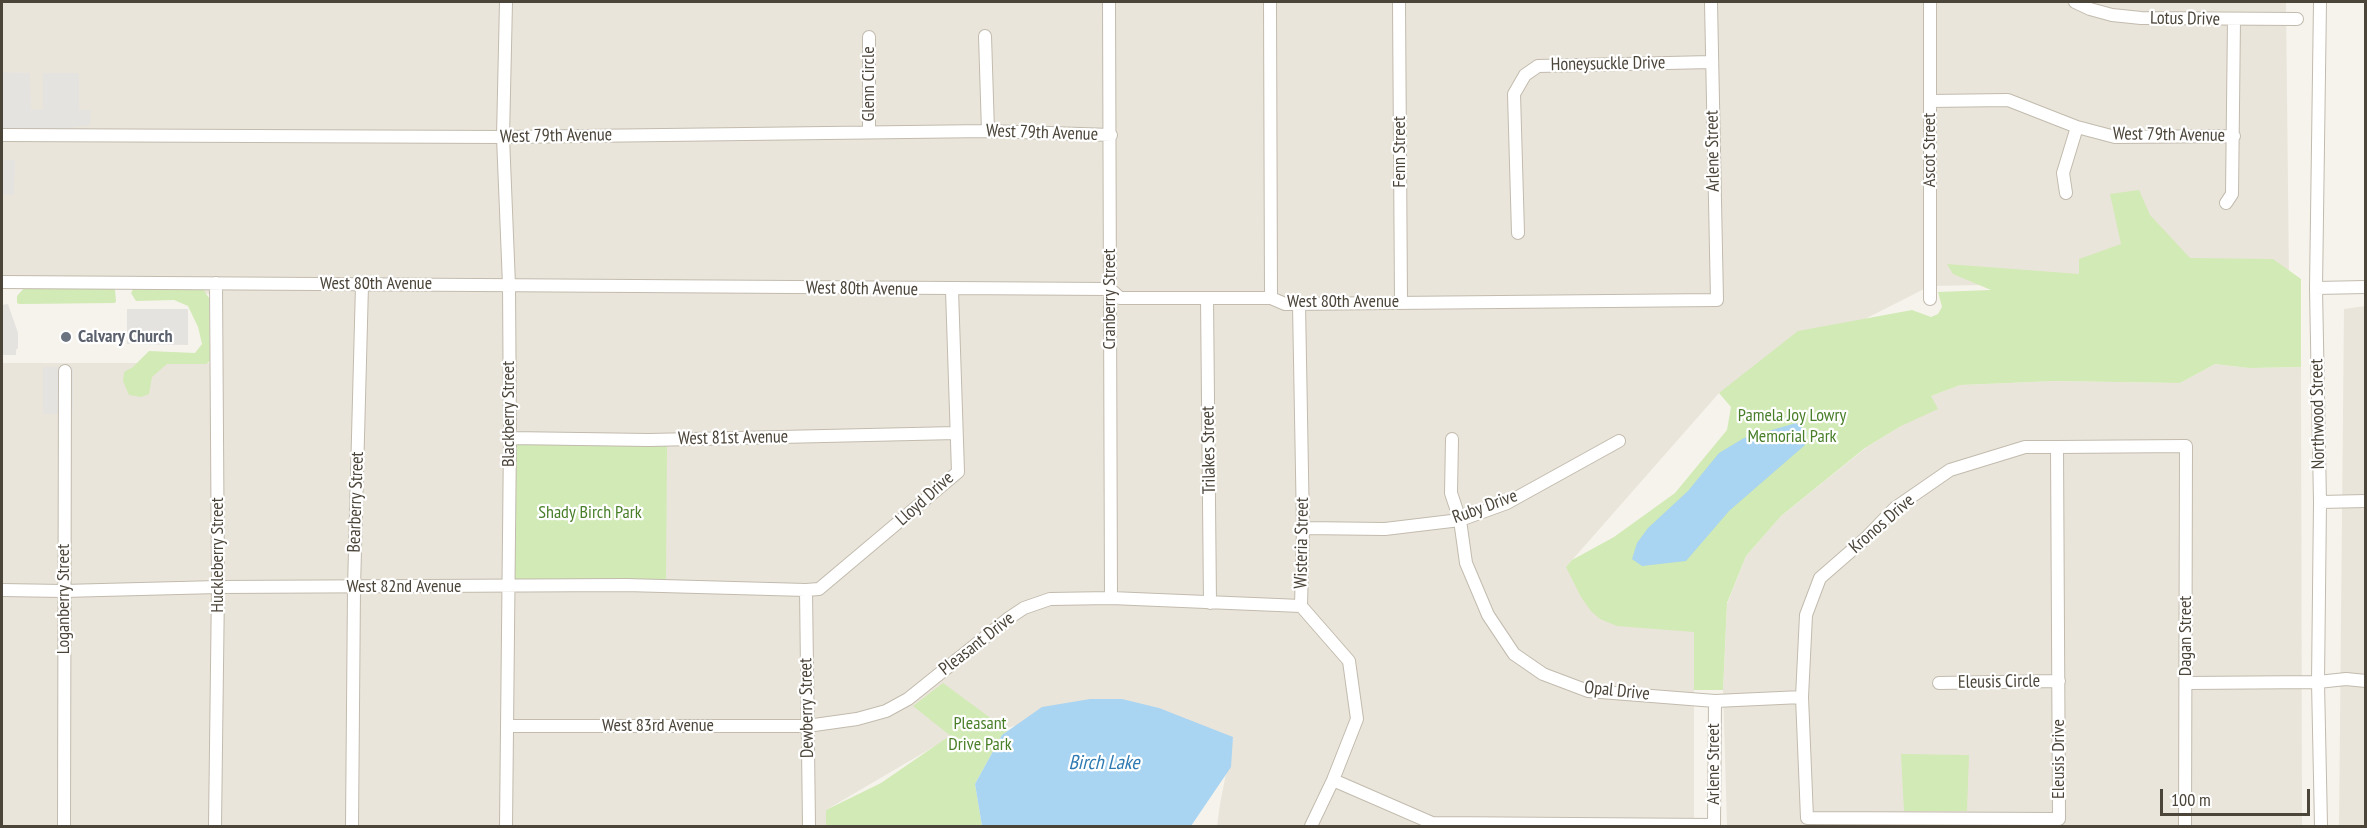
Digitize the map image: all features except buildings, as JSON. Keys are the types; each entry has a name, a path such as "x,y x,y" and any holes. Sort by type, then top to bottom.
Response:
{"street":[{"name":"Blackberry Street","path":"506,2 503,137 509,285 510,438 506,826"},
{"name":"Cranberry Street","path":"1109,2 1111,597"},
{"path":"1270,2 1271,298"},
{"name":"Fenn Street","path":"1399,2 1401,302"},
{"name":"Arlene Street","path":"1711,2 1717,300"},
{"name":"Ascot Street","path":"1930,2 1930,299"},
{"name":"Lotus Drive","path":"2075,2 2112,15 2141,18 2297,19"},
{"name":"Northwood Street","path":"2320,2 2316,288 2320,502 2318,682 2321,826"},
{"path":"2226,203 2232,194 2234,19"},
{"path":"985,36 988,131"},
{"name":"Glenn Circle","path":"869,37 869,132"},
{"name":"Honeysuckle Drive","path":"1518,233 1514,94 1525,75 1538,66 1711,62"},
{"name":"West 79th Avenue","path":"1930,101 2008,100 2077,127 2115,137 2234,136"},
{"path":"2066,193 2063,172 2077,127"},
{"name":"West 79th Avenue","path":"2,135 503,137 988,131 1111,135"},
{"name":"West 80th Avenue","path":"2,282 952,290 1110,289 1120,298 1271,298 1285,304 1717,300"},
{"name":"Huckleberry Street","path":"215,826 219,587 216,283"},
{"name":"Bearberry Street","path":"352,826 354,588 362,285"},
{"path":"2316,288 2366,287"},
{"name":"Lloyd Drive","path":"806,590 819,589 958,472 952,290"},
{"name":"Trilakes Street","path":"1207,298 1210,603"},
{"name":"Wisteria Street","path":"1299,304 1303,528 1301,606 1349,661 1357,719 1333,780 1311,826"},
{"name":"Loganberry Street","path":"64,826 65,371"},
{"name":"West 81st Avenue","path":"510,438 649,440 956,433"},
{"name":"Opal Drive","path":"1452,439 1451,493 1460,520 1466,563 1488,615 1514,654 1542,674 1588,691 1715,701 1802,697"},
{"name":"Ruby Drive","path":"1303,528 1385,529 1460,520 1507,503 1619,441"},
{"name":"Kronos Drive","path":"1807,818 1802,697 1806,615 1820,578 1866,538 1895,508 1950,470 2025,447 2186,446"},
{"name":"Dagan Street","path":"2186,446 2186,826"},
{"name":"Eleusis Drive","path":"1807,818 2059,819 2057,447"},
{"path":"2320,502 2366,501"},
{"name":"West 82nd Avenue","path":"2,590 626,585 806,590"},
{"name":"Dewberry Street","path":"806,590 809,826"},
{"name":"Pleasant Drive","path":"807,726 857,719 886,711 920,690 980,640 1024,608 1050,599 1111,597 1301,606"},
{"path":"2187,683 2318,682 2346,679 2366,681"},
{"name":"Eleusis Circle","path":"1939,683 2059,681"},
{"name":"Arlene Street","path":"1714,826 1715,701"},
{"name":"West 83rd Avenue","path":"508,726 807,726"},
{"path":"1333,780 1432,823 1714,826"}],"shaded area":[{"path":"2,2 2286,2 2289,279 1930,286 1719,393 1566,567 1694,632 1694,826 1217,826 1233,738 1122,699 935,746 826,810 826,826 2,826 2,363 211,363 211,294 2,277"},
{"path":"2,72 30,73 31,110 43,109 43,73 79,73 79,110 91,110 90,125 48,131 2,130"},
{"path":"2,160 15,160 14,195 2,195"},
{"path":"8,304 18,333 16,355 2,355 2,305"},
{"path":"2365,306 2365,826 2339,826 2344,309"},
{"path":"127,309 188,309 188,345 127,344"},
{"path":"2215,364 2249,368 2301,367 2302,826 1727,826 1723,690 1727,604 1746,556 1780,517 1867,447 1901,426 1931,396 1960,385 2055,381 2180,383"},
{"path":"43,367 73,367 73,414 43,414"}],"green space":[{"name":"Pamela Joy Lowry Memorial Park","path":"2139,190 2150,215 2190,258 2273,259 2301,279 2301,367 2249,368 2215,364 2180,383 2055,381 1960,385 1931,396 1938,409 1901,426 1865,448 1781,516 1746,556 1727,603 1723,690 1694,690 1694,632 1617,626 1600,619 1591,611 1566,567 1572,560 1614,537 1675,493 1727,430 1731,407 1719,393 1798,331 1912,310 1931,317 1938,314 1942,307 1938,292 1991,290 1953,274 1947,264 2079,274 2079,259 2121,244 2110,194"},
{"path":"135,286 203,289 209,298 210,361 206,364 167,364 152,377 149,394 141,397 129,395 123,381 124,372 133,367 149,351 195,353 202,344 198,327 188,306 174,300 136,301 131,293"},
{"path":"25,287 111,287 115,290 116,301 115,303 19,304 17,296"},
{"name":"Shady Birch Park","path":"513,444 667,445 666,582 513,581"},
{"name":"Pleasant Drive Park","path":"943,683 1008,731 1002,735 975,784 982,826 826,826 826,810 881,783 948,737 952,737 913,706"},
{"path":"1901,754 1969,755 1967,811 1904,811"}],"water":[{"path":"1796,423 1807,432 1805,445 1729,511 1686,561 1642,566 1632,559 1637,543 1648,528 1688,491 1719,453 1744,438"},
{"name":"Birch Lake","path":"1090,699 1122,699 1159,708 1233,737 1231,767 1191,826 982,826 975,784 1002,735 1042,707"}],"place":[{"name":"Calvary Church","path":"66,337"}]}
